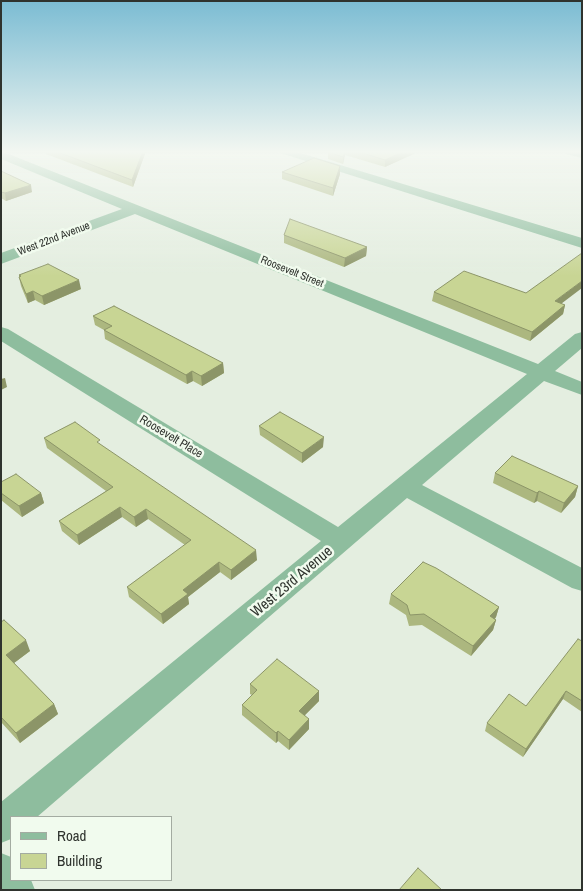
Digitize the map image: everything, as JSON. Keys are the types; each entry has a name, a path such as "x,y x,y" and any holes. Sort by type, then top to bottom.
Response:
{"street":[{"name":"Roosevelt Street","path":"94,193 582,389"},
{"path":"417,193 582,243"},
{"name":"West 22nd Avenue","path":"1,259 135,209"},
{"name":"Roosevelt Place","path":"1,334 341,541"},
{"name":"West 23rd Avenue","path":"12,816 582,338"},
{"path":"406,487 582,581"},
{"path":"1,876 12,890"}],"building":[{"path":"290,219 367,247 345,258 284,235"},
{"path":"582,253 582,281 555,301 565,305 532,332 434,292 464,271 526,293"},
{"path":"48,264 79,280 42,296 33,291 26,294 19,277 21,276 19,275"},
{"path":"114,306 223,363 201,376 192,371 186,375 104,330 112,326 93,316"},
{"path":"280,412 324,437 302,453 259,426"},
{"path":"75,422 100,440 97,442 256,550 231,570 219,562 183,590 188,594 161,614 127,587 191,540 146,509 134,517 120,507 77,535 59,521 113,487 44,438"},
{"path":"512,456 578,486 564,503 539,491 537,493 495,473"},
{"path":"16,474 41,493 19,506 1,493 1,482"},
{"path":"423,562 499,607 490,616 496,620 473,646 424,614 410,615 407,605 391,594"},
{"path":"4,620 26,640 6,655 54,704 16,733 1,717 1,622"},
{"path":"578,639 582,641 582,701 566,691 526,749 487,723 509,694 526,706"},
{"path":"277,659 319,691 299,711 309,719 289,740 278,731 276,733 242,705 257,690 250,684"},
{"path":"418,868 442,890 399,890"}]}
